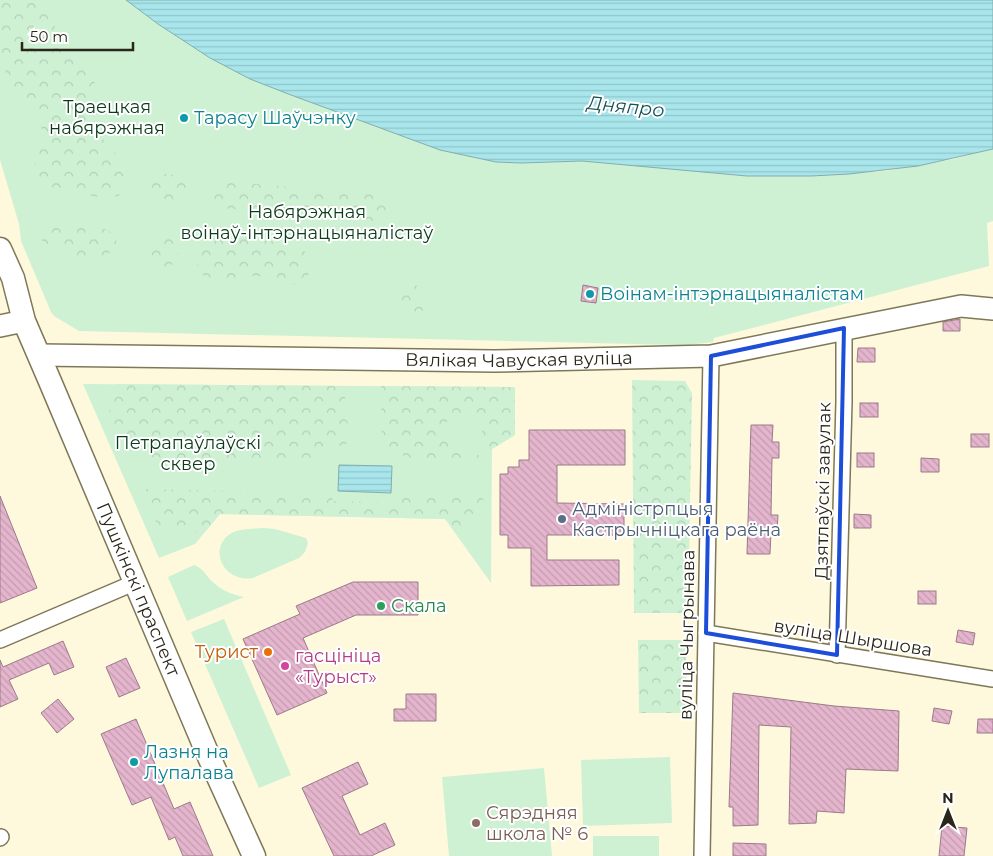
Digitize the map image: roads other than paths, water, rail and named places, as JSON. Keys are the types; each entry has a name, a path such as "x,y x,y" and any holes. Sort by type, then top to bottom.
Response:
{"main road":[{"name":"Пушкінскі праспект","path":"0,249 13,278 24,321 254,856"},
{"name":"Пушкінскі праспект","path":"0,289 24,321"},
{"name":"Вялікая Чавуская вуліца","path":"39,355 494,361 710,356 961,306 993,309"},
{"path":"0,326 24,321"}],"street":[{"name":"Дзятлаўскі завулак","path":"837,655 844,402 844,328"},
{"name":"вуліца Чыгрынава","path":"702,856 710,356"},
{"path":"0,640 136,582"},
{"name":"вуліца Шыршова","path":"706,633 993,679"}],"water":[{"name":"Дняпро","path":"126,0 993,0 993,149 918,166 849,174 811,176 747,176 582,161 496,162 440,150 250,79 210,58 158,24"},
{"path":"339,465 392,466 391,493 338,491"}],"place":[{"name":"Тарасу Шаўчэнку","path":"184,118"},
{"name":"Воінам-інтэрнацыяналістам","path":"590,294"},
{"name":"Адміністрпцыя Кастрычніцкага раёна","path":"562,519"},
{"name":"Скала","path":"381,606"},
{"name":"Турист","path":"268,652"},
{"name":"гасцініца «Турыст»","path":"285,666"},
{"name":"Лазня на Лупалава","path":"134,762"},
{"name":"Сярэдняя школа № 6","path":"476,823"}],"park label":[{"name":"Траецкая набярэжная","path":"107,117"},
{"name":"Набярэжная воінаў-інтэрнацыяналістаў","path":"307,222"},
{"name":"Петрапаўлаўскі сквер","path":"188,453"}]}
